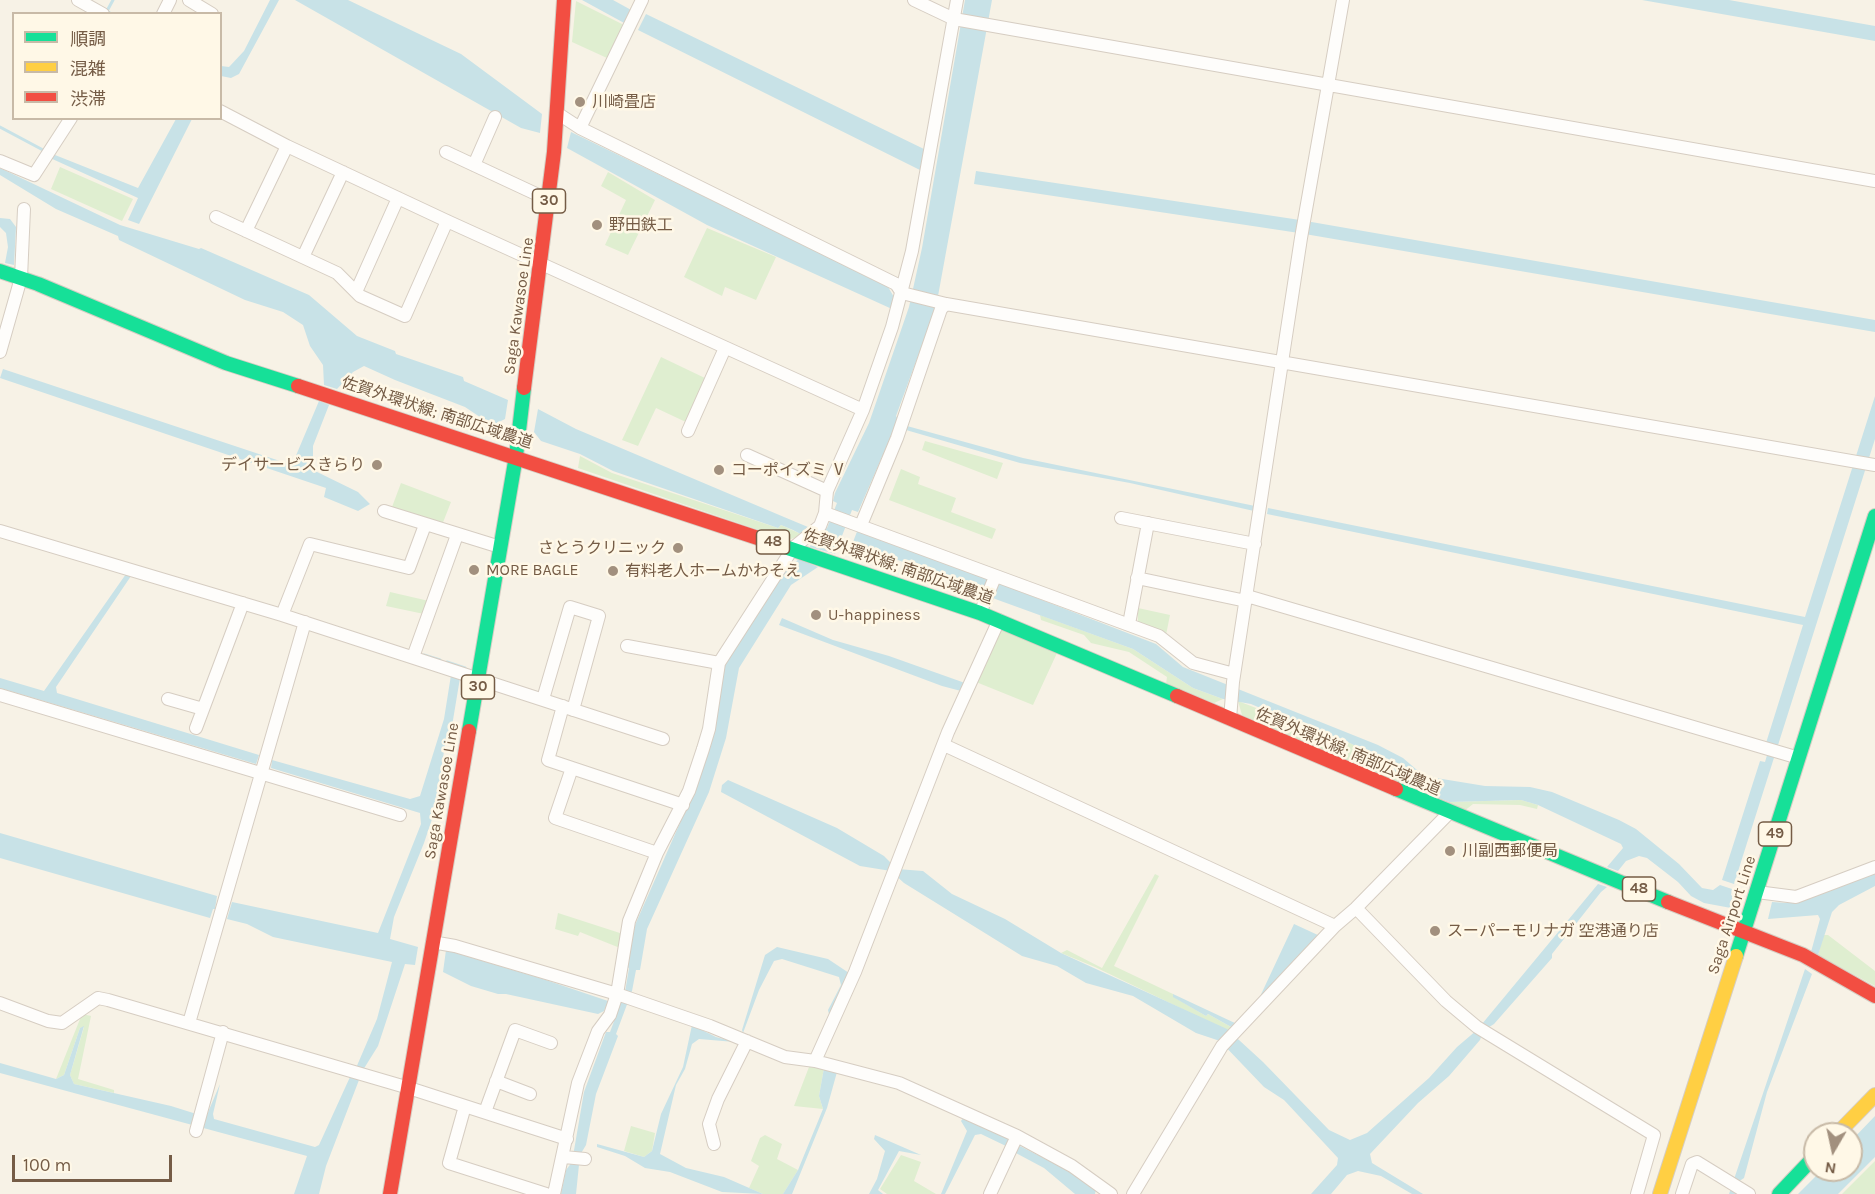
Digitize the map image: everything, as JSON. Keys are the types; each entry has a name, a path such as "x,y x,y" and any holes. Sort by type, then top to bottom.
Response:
{"main road":[{"name":"Saga Kawasoe Line","path":"432,942 516,456 517,432 542,264 549,200 564,0"},
{"name":"佐賀外環状線; 南部広域農道","path":"0,271 226,363 793,548 999,620 1534,848 1743,932"},
{"name":"Saga Airport Line","path":"1660,1194 1875,516"},
{"name":"48","path":"1743,932 1803,955 1875,996"},
{"name":"30","path":"390,1194 429,973 432,942"},
{"path":"1849,1122 1875,1095"},
{"path":"1779,1194 1803,1169"}],"street":[{"path":"78,0 99,12"},
{"path":"189,0 209,12"},
{"path":"914,0 954,19 1875,181"},
{"path":"554,1194 566,1157 567,1139 578,1083 598,1031 623,996 629,921 657,853 683,805 709,729 719,663 793,548 806,540 828,514 827,491 863,410 902,293 930,158 957,0"},
{"path":"1230,719 1233,678 1284,363 1301,238 1343,0"},
{"path":"580,128 638,2"},
{"path":"222,112 286,146 447,221 863,410"},
{"path":"556,113 580,128 896,284 902,293 946,304 1873,465"},
{"path":"474,165 495,117"},
{"path":"0,161 34,175 70,120"},
{"path":"246,231 286,146"},
{"path":"446,152 549,200"},
{"path":"303,257 343,172"},
{"path":"356,292 398,198"},
{"path":"0,352 21,278 24,209"},
{"path":"216,217 337,273 356,292 405,316 447,221"},
{"path":"856,523 897,438 941,309 946,304"},
{"path":"688,431 725,348"},
{"path":"747,455 827,491"},
{"path":"384,511 500,547"},
{"path":"828,514 1159,636 1193,663 1233,678"},
{"path":"1121,518 1255,544"},
{"path":"1129,624 1148,523"},
{"path":"282,615 310,544 409,568 425,525"},
{"path":"0,531 305,622 663,739"},
{"path":"412,657 457,535"},
{"path":"980,613 995,577"},
{"path":"1137,578 1246,598 1799,758"},
{"path":"196,728 243,603"},
{"path":"543,699 570,608 599,616 548,760 683,805"},
{"path":"815,1061 855,972 944,745 999,620"},
{"path":"189,1023 305,622"},
{"path":"627,646 719,663"},
{"path":"0,695 400,815"},
{"path":"168,699 203,709"},
{"path":"944,745 1335,926"},
{"path":"572,768 555,818 657,853"},
{"path":"1133,1194 1222,1046 1335,926 1356,908 1450,812"},
{"path":"1757,892 1796,897 1875,867"},
{"path":"1356,908 1446,1001 1481,1030 1654,1135 1637,1194"},
{"path":"432,942 454,946 623,996 785,1057 815,1061 899,1083 1017,1136 1072,1166 1111,1194"},
{"path":"0,1003 48,1021 62,1023 98,999 223,1032 567,1139"},
{"path":"485,1112 515,1030 551,1043"},
{"path":"196,1129 223,1032"},
{"path":"714,1144 709,1124 718,1099 747,1041"},
{"path":"496,1081 530,1094"},
{"path":"465,1106 449,1162 546,1194"},
{"path":"990,1194 1017,1136"},
{"path":"566,1157 585,1159"},
{"path":"1682,1194 1692,1164 1697,1162 1749,1194"}],"green space":[{"path":"576,1 624,25 607,58 572,42"},
{"path":"60,167 133,199 122,221 51,189"},
{"path":"608,172 655,200 628,255 605,245 626,200 601,186"},
{"path":"707,228 776,257 756,300 725,287 722,296 684,277"},
{"path":"661,357 707,379 688,423 656,408 638,446 622,440"},
{"path":"925,441 1003,463 997,479 922,450"},
{"path":"580,456 612,473 778,528 781,525 803,535 788,540 578,468"},
{"path":"901,469 920,477 918,484 956,498 951,512 996,529 992,539 889,500"},
{"path":"401,483 451,502 442,525 392,507"},
{"path":"390,592 429,601 424,614 386,606"},
{"path":"1138,608 1170,615 1166,635 1138,622"},
{"path":"1040,615 1133,649 1193,688 1223,699 1214,703 1166,684 1167,677 1129,652 1091,643 1084,635 1041,620"},
{"path":"1000,629 1057,653 1033,705 976,682"},
{"path":"1238,701 1300,725 1279,721 1324,742 1322,737 1350,743 1378,758 1404,778 1409,786 1449,802 1521,800 1538,805 1537,809 1520,805 1473,804 1463,812 1242,715"},
{"path":"1155,874 1159,876 1114,966 1173,994 1174,997 1206,1016 1208,1014 1233,1028 1230,1032 1061,953 1067,950 1102,968"},
{"path":"558,913 623,934 620,948 580,932 578,936 555,929"},
{"path":"1823,935 1828,935 1875,971 1875,986 1818,955"},
{"path":"82,1014 91,1016 78,1079 114,1090 114,1093 74,1084 70,1075 84,1027 80,1028 64,1075 56,1079"},
{"path":"809,1067 824,1068 819,1096 823,1109 794,1106"},
{"path":"631,1126 655,1133 652,1151 644,1157 624,1151"},
{"path":"765,1135 782,1144 777,1159 798,1170 783,1194 763,1194 749,1188 759,1166 751,1161 760,1138"},
{"path":"901,1155 921,1162 914,1181 936,1194 887,1194 880,1189"},
{"path":"1875,1161 1875,1194 1842,1194 1854,1182 1863,1182 1863,1173"}],"water":[{"path":"270,0 279,0 239,74 231,78 222,76 222,66 229,67 244,51"},
{"path":"295,0 348,0 461,54 542,114 540,133 521,128"},
{"path":"582,0 613,0 633,11 626,24"},
{"path":"965,0 992,0 936,307 896,416 898,419 896,425 858,512 852,510 835,554 810,547 812,540 781,525 778,528 613,471 580,454 541,441 534,432 538,409 576,429 820,532 827,528 837,503 833,501 835,493 869,423 909,307 922,248"},
{"path":"1642,0 1729,0 1875,26 1875,41"},
{"path":"646,14 926,150 922,171 638,30"},
{"path":"175,120 191,120 139,224 128,220 138,198 48,157 50,153 138,188"},
{"path":"571,132 887,285 895,299 892,309 707,225 567,148"},
{"path":"0,168 120,225 201,248 309,295 357,336 395,351 396,354 463,377 464,381 508,400 505,419 495,424 486,421 465,407 364,366 353,372 337,389 324,385 323,365 310,346 303,325 283,312 245,300 119,240 118,236 56,209 0,175"},
{"path":"976,171 1300,220 1875,320 1875,332 1299,233 974,184"},
{"path":"0,218 10,219 16,227 14,265 5,263 8,247 6,233 0,227"},
{"path":"3,369 292,465 319,401 329,405 313,446 313,470 358,492 370,504 358,511 324,497 326,488 0,378"},
{"path":"1875,396 1875,439 1734,884 1722,880 1760,761 1765,762 1770,745 1766,743 1803,625 1267,514 1268,508 1805,617"},
{"path":"907,426 1023,458 1255,506 1254,511 1130,483 1020,463 906,430"},
{"path":"858,529 1156,644 1183,667 1378,745 1403,758 1424,776 1485,786 1530,787 1552,792 1619,820 1636,829 1679,864 1702,888 1713,890 1720,885 1732,889 1731,895 1735,898 1731,908 1704,903 1691,896 1678,882 1647,858 1639,856 1626,861 1618,871 1607,867 1623,848 1621,844 1538,805 1521,800 1449,802 1409,786 1404,778 1378,758 1350,743 1310,733 1300,725 1251,704 1223,699 1193,688 1133,649 998,600 853,542"},
{"path":"799,559 818,567 791,585 739,668 726,738 709,792 647,929 640,970 636,970 632,991 616,1034 618,1036 596,1094 586,1145 580,1155 576,1194 561,1194 566,1170 572,1162 584,1092 606,1032 610,1032 625,992 629,968 626,967 635,925 694,791 725,664 782,573"},
{"path":"126,574 131,576 56,687 57,693 259,755 256,764 0,688 0,678 44,691"},
{"path":"782,618 833,640 889,656 965,683 961,691 942,686 779,625"},
{"path":"451,675 460,678 450,738 445,744 436,807 394,917 390,939 418,947 415,965 405,964 378,1046 363,1070 356,1068 377,1019 392,962 273,937 247,924 227,919 232,902 378,933 421,824 420,813 271,768 272,760 410,799 420,796 444,719"},
{"path":"728,780 837,828 884,856 897,869 923,871 952,894 1005,919 1061,953 1227,1029 1263,1062 1329,1130 1350,1140 1367,1133 1429,1078 1457,1047 1477,1030 1598,884 1607,887 1552,954 1552,958 1494,1024 1483,1031 1480,1040 1449,1076 1418,1103 1370,1154 1372,1163 1423,1194 1412,1194 1381,1176 1358,1171 1347,1175 1331,1194 1311,1194 1337,1165 1338,1158 1284,1100 1264,1087 1220,1041 1196,1033 1133,996 1086,983 1057,966 1022,956 904,883 891,871 860,866 721,792 722,785"},
{"path":"0,833 217,896 215,909 210,918 0,858"},
{"path":"1875,872 1875,886 1839,905 1832,912 1818,955 1811,952 1820,919 1818,915 1768,919 1772,902 1788,903 1811,898"},
{"path":"1294,924 1320,936 1257,1003"},
{"path":"777,947 828,959 849,973 834,1012 829,1014 828,1010 841,985 839,977 782,959 774,961 759,990 743,1033 765,955"},
{"path":"446,950 608,1001 604,1011 598,1014 498,994 471,986 443,972"},
{"path":"1805,969 1812,974 1767,1092 1744,1178 1738,1182 1742,1194 1729,1194"},
{"path":"1173,994 1237,1024 1233,1028 1208,1014 1206,1016 1173,997"},
{"path":"692,1025 716,1037 735,1042 699,1039 692,1044 685,1069 676,1085 660,1154 686,1168 724,1177 763,1194 722,1192 670,1172 645,1168 625,1156 597,1147 597,1144 644,1157 652,1151 661,1114 683,1067"},
{"path":"84,1026 70,1075 74,1084 171,1106 206,1117 220,1084 213,1114 214,1119 315,1147 319,1145 350,1077 359,1080 326,1166 319,1194 294,1194 307,1156 0,1073 0,1063 56,1079 64,1075 80,1028"},
{"path":"824,1068 837,1072 827,1108 792,1194 783,1194 798,1170 823,1109 819,1096"},
{"path":"1875,1116 1875,1157 1863,1169 1863,1128"},
{"path":"963,1118 1010,1140 1008,1147 981,1134 975,1135 945,1194 941,1194 967,1131 961,1121"},
{"path":"875,1135 921,1155 899,1151 878,1190 883,1194 869,1194 877,1179 885,1151 874,1139"},
{"path":"1020,1146 1061,1167 1096,1189 1095,1194 1075,1194 1044,1168 1014,1152"},
{"path":"1810,1182 1850,1182 1838,1194 1798,1194"}],"waterway":[{"path":"108,12 113,0"},
{"path":"0,127 43,150"},
{"path":"424,655 440,660"},
{"path":"447,662 465,668"}],"traffic: fast":[{"path":"0,271 38,284 226,363 298,386"},
{"path":"469,731 516,456 524,388"},
{"path":"1736,956 1875,516"},
{"path":"782,546 980,613 1177,696"},
{"path":"1396,789 1668,902"},
{"path":"1779,1194 1803,1169"}],"traffic: slow":[{"path":"1660,1194 1736,956"},
{"path":"1849,1122 1875,1095"}],"traffic: jam":[{"path":"524,388 554,152 564,0"},
{"path":"298,386 782,546"},
{"path":"1177,696 1396,789"},
{"path":"390,1194 469,731"},
{"path":"1668,902 1803,955 1875,996"}],"place":[{"name":"川崎畳店","path":"580,102"},
{"name":"野田鉄工","path":"597,225"},
{"name":"デイサービスきらり","path":"377,465"},
{"name":"コーポイズミ Ⅴ","path":"719,470"},
{"name":"さとうクリニック","path":"678,548"},
{"name":"MORE BAGLE","path":"474,570"},
{"name":"有料老人ホームかわそえ","path":"613,571"},
{"name":"U-happiness","path":"816,615"},
{"name":"川副西郵便局","path":"1450,851"},
{"name":"スーパーモリナガ 空港通り店","path":"1435,931"}]}
